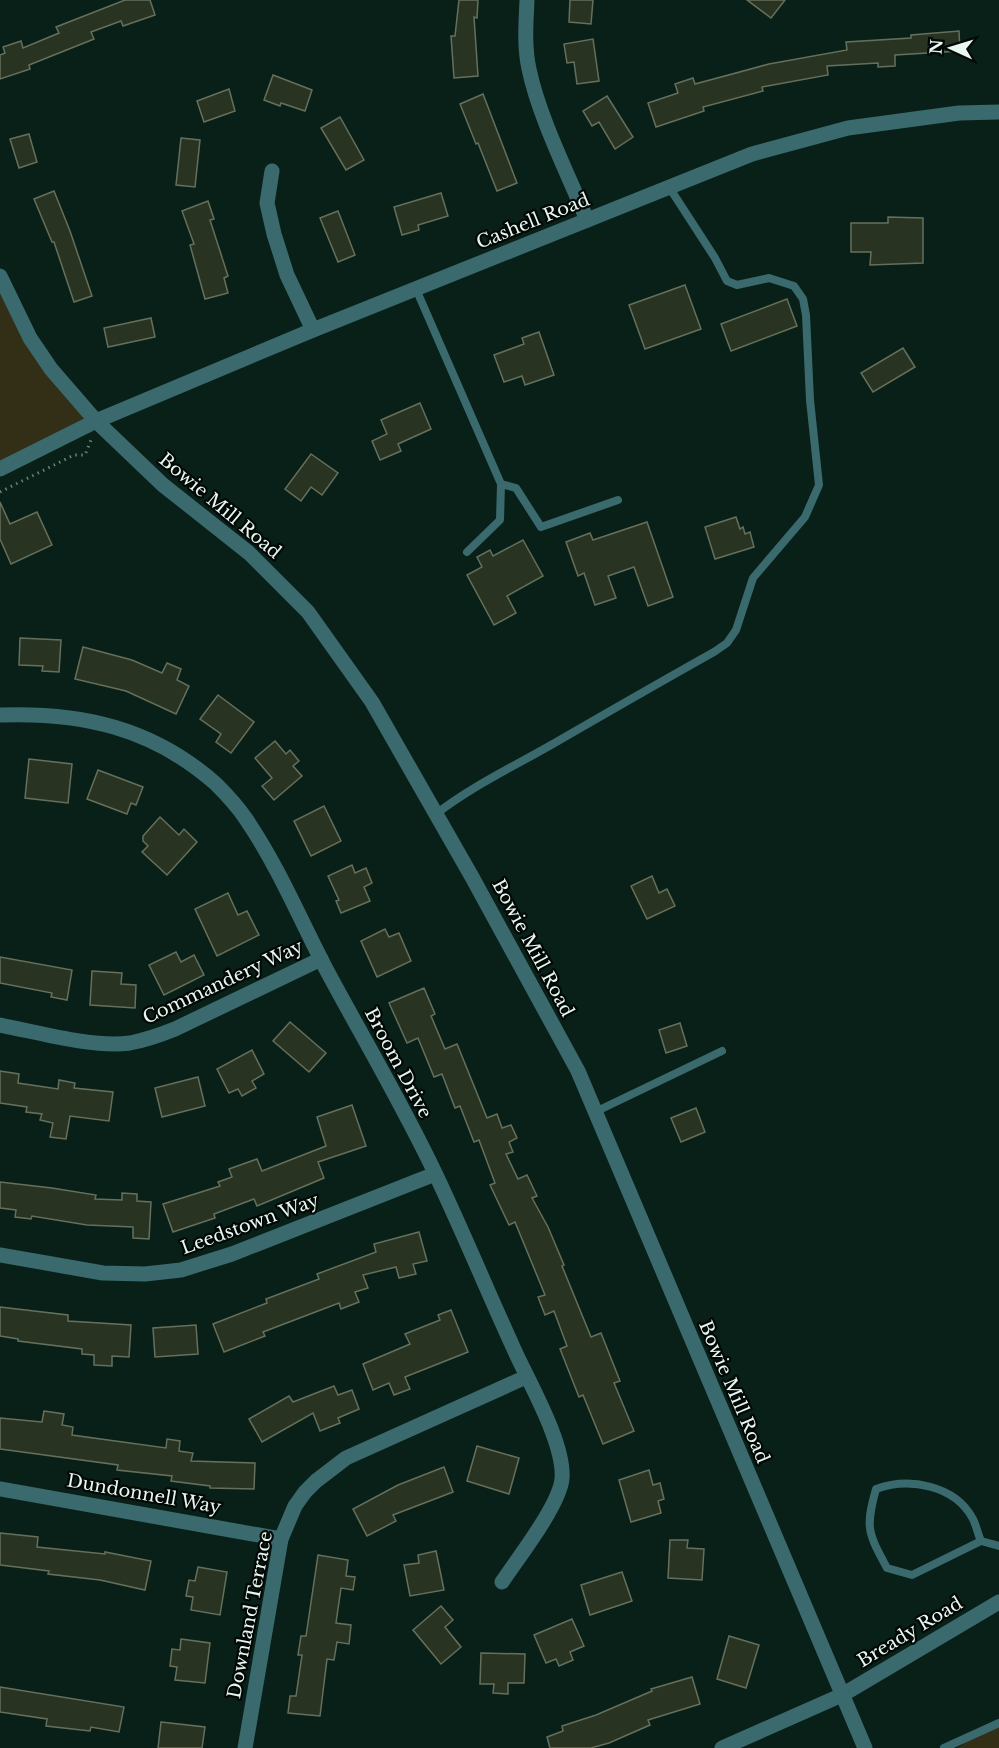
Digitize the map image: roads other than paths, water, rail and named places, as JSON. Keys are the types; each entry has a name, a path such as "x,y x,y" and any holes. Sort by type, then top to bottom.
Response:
{"street":[{"path":"527,0 525,36 529,69 544,117 587,220"},
{"name":"Cashell Road","path":"0,469 96,421 313,330 752,154 848,128 958,113 999,112"},
{"path":"272,171 267,203 274,234 287,275 313,330"},
{"name":"Bowie Mill Road","path":"0,276 30,338 51,369 96,421 163,485 249,553 308,612 372,702 578,1071 865,1748"},
{"name":"Broom Drive","path":"0,715 33,714 72,717 107,724 142,736 180,756 217,785 244,817 270,858 435,1174 558,1450 562,1481 552,1507 502,1582"},
{"name":"Commandery Way","path":"0,1025 101,1044 150,1039 321,959"},
{"name":"Leedstown Way","path":"0,1255 103,1273 145,1275 181,1270 232,1254 435,1174"},
{"name":"Downland Terrace","path":"245,1748 281,1539 295,1506 305,1492 346,1458 526,1377"},
{"name":"Dundonnell Way","path":"0,1489 281,1539"},
{"name":"Bready Road","path":"722,1748 842,1695 999,1602"}],"lane":[{"path":"436,814 460,795 499,772 556,742 727,643 736,630 753,578 805,517 819,485 803,299 794,285 769,278 737,285 727,281 715,258 669,187"},
{"path":"416,289 501,484 500,520 467,552"},
{"path":"501,484 516,488 541,527 618,500"},
{"path":"595,1113 722,1051"},
{"path":"981,1541 973,1518 956,1500 926,1484 891,1484 876,1489 869,1514 871,1538 887,1568 912,1575 981,1541 999,1546"},
{"path":"944,1748 999,1723"}]}
